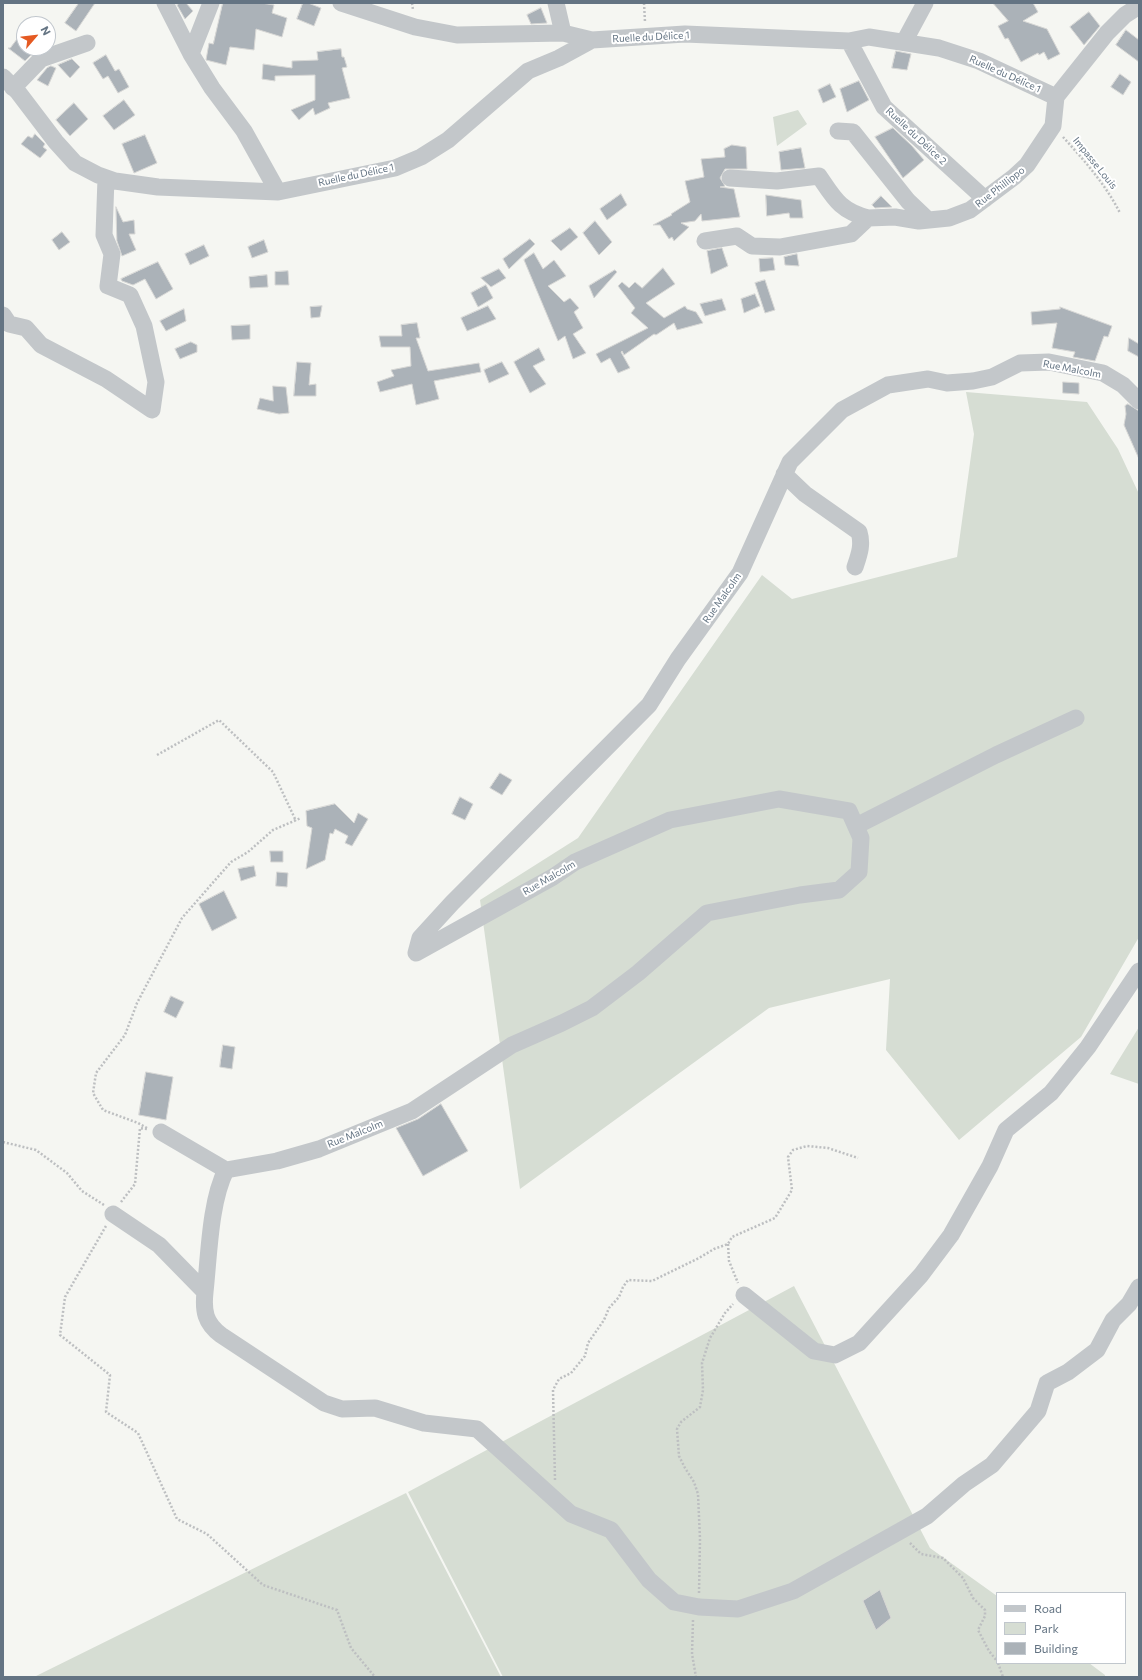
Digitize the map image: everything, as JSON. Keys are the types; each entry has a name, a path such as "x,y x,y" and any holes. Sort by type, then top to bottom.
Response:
{"street":[{"path":"165,3 191,54 212,88 244,131 278,192"},
{"path":"191,54 211,3"},
{"path":"341,3 416,27 456,35 563,33 592,40"},
{"path":"556,3 563,33"},
{"path":"904,42 925,3"},
{"path":"1056,97 1107,33 1125,15 1139,6"},
{"name":"Ruelle du Délice 1","path":"8,83 75,163 106,178 115,181 158,187 278,192 395,168 420,157 448,140 528,71 560,58 592,40 685,34 849,41 869,37 939,48 979,61 1056,97"},
{"name":"Ruelle du Délice 2","path":"849,41 884,107 985,199"},
{"path":"8,83 41,59 87,43"},
{"name":"Rue Phillippo","path":"868,218 895,217 919,221 949,218 970,210 1027,166 1053,126 1056,97"},
{"path":"838,131 852,132 908,201 928,220"},
{"path":"730,178 776,181 819,176 837,202 855,215 868,218"},
{"path":"3,315 9,324 26,328 41,345 106,379 152,410 156,382 144,326 130,295 108,286 112,254 104,235 106,178"},
{"path":"706,241 737,236 752,246 780,247 851,234 868,218"},
{"name":"Rue Malcolm","path":"226,1170 277,1162 319,1149 412,1111 512,1045 592,1008 638,973 707,913 786,897 839,890 859,872 861,838 849,811 779,799 670,820 575,862 553,877 416,953 420,938 452,903 649,705 678,659 740,573 790,462 842,410 888,385 928,379 947,383 973,382 992,377 1020,363 1049,362 1103,373 1123,385 1139,402"},
{"path":"784,474 805,494 859,532 862,539 861,548 855,567"},
{"path":"856,826 996,755 1076,718"},
{"path":"744,1295 814,1351 835,1355 859,1343 921,1275 951,1235 990,1166 1006,1130 1050,1093 1088,1047 1139,971"},
{"path":"161,1132 226,1170 220,1182 216,1200 205,1292 204,1309 206,1317 214,1330 324,1403 342,1409 375,1408 424,1423 477,1429 571,1514 611,1530 649,1580 674,1602 696,1606 738,1609 793,1591 927,1516 964,1484 992,1465 1038,1411 1047,1383 1068,1372 1097,1350 1113,1320 1129,1304 1139,1287"},
{"path":"113,1214 159,1245 205,1292"}],"path":[{"name":"Impasse Louis","path":"1053,126 1087,163 1114,201 1120,214"},
{"path":"157,755 219,720 273,772 296,820"},
{"path":"300,818 273,830 248,852 231,862 182,918 137,1003 125,1034 96,1073 93,1092 103,1110 138,1123 149,1130 140,1128 135,1184 113,1214 65,1297 60,1336 110,1375 106,1412 138,1432 177,1519 207,1534 263,1585 337,1610 351,1648 375,1677"},
{"path":"3,1142 36,1150 67,1172 82,1191 107,1207 113,1214"},
{"path":"696,1677 692,1654 700,1539 698,1494 694,1482 679,1456 677,1429 681,1422 700,1407 703,1390 702,1363 710,1338 725,1312 744,1295 729,1261 728,1244 732,1237 775,1218 792,1190 788,1157 793,1150 807,1146 814,1146 828,1148 858,1158"},
{"path":"554,1498 556,1455 553,1390 559,1379 571,1373 585,1356 588,1343 604,1320 609,1308 619,1297 628,1280 652,1281 714,1249 728,1244"},
{"path":"898,1531 921,1554 943,1558 963,1578 973,1598 985,1610 985,1616 978,1630 989,1651 996,1660"},
{"path":"999,1664 1003,1677"}],"green space":[{"path":"798,110 807,124 777,146 773,117"},
{"path":"966,392 1087,402 1118,449 1139,494 1139,937 1081,1037 959,1140 886,1050 890,979 769,1008 520,1189 480,900 578,838 762,575 792,599 957,557 974,434"},
{"path":"1139,1027 1139,1084 1110,1074"},
{"path":"794,1286 930,1548 996,1595 996,1664 1090,1664 1105,1675 1105,1677 503,1677 408,1492"},
{"path":"406,1493 501,1677 34,1677"}],"building":[{"path":"79,3 95,3 76,31 65,23"},
{"path":"180,3 186,3 193,11 185,19 177,5"},
{"path":"223,3 261,3 274,5 272,13 287,18 282,37 256,29 254,50 230,47 226,65 206,60 209,43 213,44"},
{"path":"303,3 308,3 321,8 314,26 297,19"},
{"path":"993,3 1033,3 1038,12 1023,21 1047,29 1060,54 1048,60 1044,52 1039,55 1038,53 1021,62 1008,38 1005,39 998,26 1008,21"},
{"path":"541,8 547,23 531,24 527,15"},
{"path":"1089,12 1100,26 1084,45 1070,27"},
{"path":"1126,30 1139,40 1139,62 1116,45"},
{"path":"16,40 16,54 8,48 10,48"},
{"path":"341,49 342,57 344,57 347,67 342,68 350,98 328,103 330,108 315,115 313,108 299,120 291,110 315,100 315,75 275,76 275,81 262,79 263,64 292,68 292,61 318,60 317,52"},
{"path":"896,51 911,54 907,70 892,68"},
{"path":"106,55 115,71 119,69 129,87 118,93 108,76 103,79 93,63"},
{"path":"18,56 30,56 25,61"},
{"path":"72,59 80,67 70,78 58,65"},
{"path":"51,66 56,68 48,86 37,80 47,68"},
{"path":"1120,74 1131,82 1123,95 1111,87"},
{"path":"859,81 869,100 847,112 840,89"},
{"path":"830,84 836,97 823,103 818,90"},
{"path":"124,100 135,115 114,130 103,116"},
{"path":"74,103 88,119 70,136 56,120"},
{"path":"893,128 924,160 903,178 875,137"},
{"path":"35,134 45,144 43,147 47,150 40,158 21,144 28,136 32,138"},
{"path":"145,135 157,163 134,173 122,144"},
{"path":"732,145 746,147 747,169 725,169 720,178 725,186 720,187 734,189 740,217 702,221 701,214 695,221 681,223 689,227 674,241 672,237 669,239 660,225 653,225 672,215 671,214 690,202 685,181 704,177 701,159 725,157 724,149"},
{"path":"801,148 805,168 781,170 779,152"},
{"path":"621,194 627,205 607,220 600,209"},
{"path":"766,195 801,200 803,218 790,218 789,213 767,216"},
{"path":"881,196 892,207 875,208 872,205"},
{"path":"116,207 123,222 134,220 135,234 129,234 136,250 122,256 117,241"},
{"path":"595,221 612,242 599,255 583,233"},
{"path":"570,228 578,237 561,251 551,241"},
{"path":"62,232 70,242 59,250 52,240"},
{"path":"530,239 535,244 509,269 503,259"},
{"path":"264,240 268,252 252,258 248,247"},
{"path":"204,245 209,256 190,265 185,254"},
{"path":"722,248 728,266 711,274 707,251"},
{"path":"534,253 543,269 554,260 566,276 548,286 564,302 570,298 579,308 574,312 583,328 573,334 586,353 573,359 565,336 558,341 524,260"},
{"path":"797,254 799,266 785,265 784,257"},
{"path":"773,258 775,270 760,272 759,259"},
{"path":"158,262 173,289 156,299 145,279 133,285 122,281 121,279"},
{"path":"663,268 675,284 646,303 664,318 685,306 687,309 696,312 703,323 677,330 674,323 656,335 654,334 624,355 622,351 621,352 630,368 618,373 610,358 601,363 596,354 648,328 631,313 635,308 618,286 622,282 629,288 635,282 642,288"},
{"path":"499,269 506,278 491,287 481,278"},
{"path":"615,270 617,272 594,298 589,286"},
{"path":"288,271 289,285 275,285 275,272"},
{"path":"267,275 268,287 250,288 249,277"},
{"path":"765,280 775,310 765,313 755,283"},
{"path":"486,285 493,298 478,307 471,293"},
{"path":"755,294 760,306 744,313 741,299"},
{"path":"722,299 726,310 705,316 700,304"},
{"path":"322,306 320,317 311,318 310,307"},
{"path":"488,306 496,319 467,331 461,318"},
{"path":"1060,307 1112,326 1108,337 1104,336 1095,361 1073,357 1075,352 1052,348 1057,323 1032,325 1031,312 1060,309"},
{"path":"184,309 186,321 166,331 160,321"},
{"path":"417,323 420,338 416,338 428,371 479,363 481,372 434,381 439,399 416,405 412,384 380,392 377,382 394,376 391,370 411,366 410,347 381,347 379,336 402,336 401,325"},
{"path":"250,325 250,339 232,340 231,326"},
{"path":"1129,338 1139,344 1139,357 1128,351"},
{"path":"191,342 197,345 197,352 180,359 175,349"},
{"path":"539,348 545,360 533,366 546,384 530,393 514,362"},
{"path":"297,362 311,363 309,385 316,384 316,396 294,396"},
{"path":"502,362 509,374 489,383 484,370"},
{"path":"1063,382 1079,383 1079,394 1063,393"},
{"path":"273,386 286,387 289,413 279,414 257,409 260,398 273,401"},
{"path":"1128,404 1139,411 1139,459 1124,425 1126,414 1125,406"},
{"path":"500,773 512,780 502,795 490,788"},
{"path":"460,797 473,804 465,820 452,814"},
{"path":"335,804 354,823 358,813 368,819 352,846 345,843 348,836 335,829 333,834 330,833 325,860 306,869 312,828 307,826 306,811"},
{"path":"270,851 283,851 283,862 271,862"},
{"path":"254,866 256,876 241,881 238,869"},
{"path":"277,872 288,873 287,887 276,886"},
{"path":"224,891 237,918 212,931 199,904"},
{"path":"171,996 184,1002 176,1018 164,1012"},
{"path":"223,1045 235,1047 232,1069 220,1067"},
{"path":"146,1072 173,1077 166,1120 139,1115"},
{"path":"441,1104 468,1151 423,1176 396,1128 418,1119"},
{"path":"880,1590 891,1618 876,1630 863,1601"}]}
